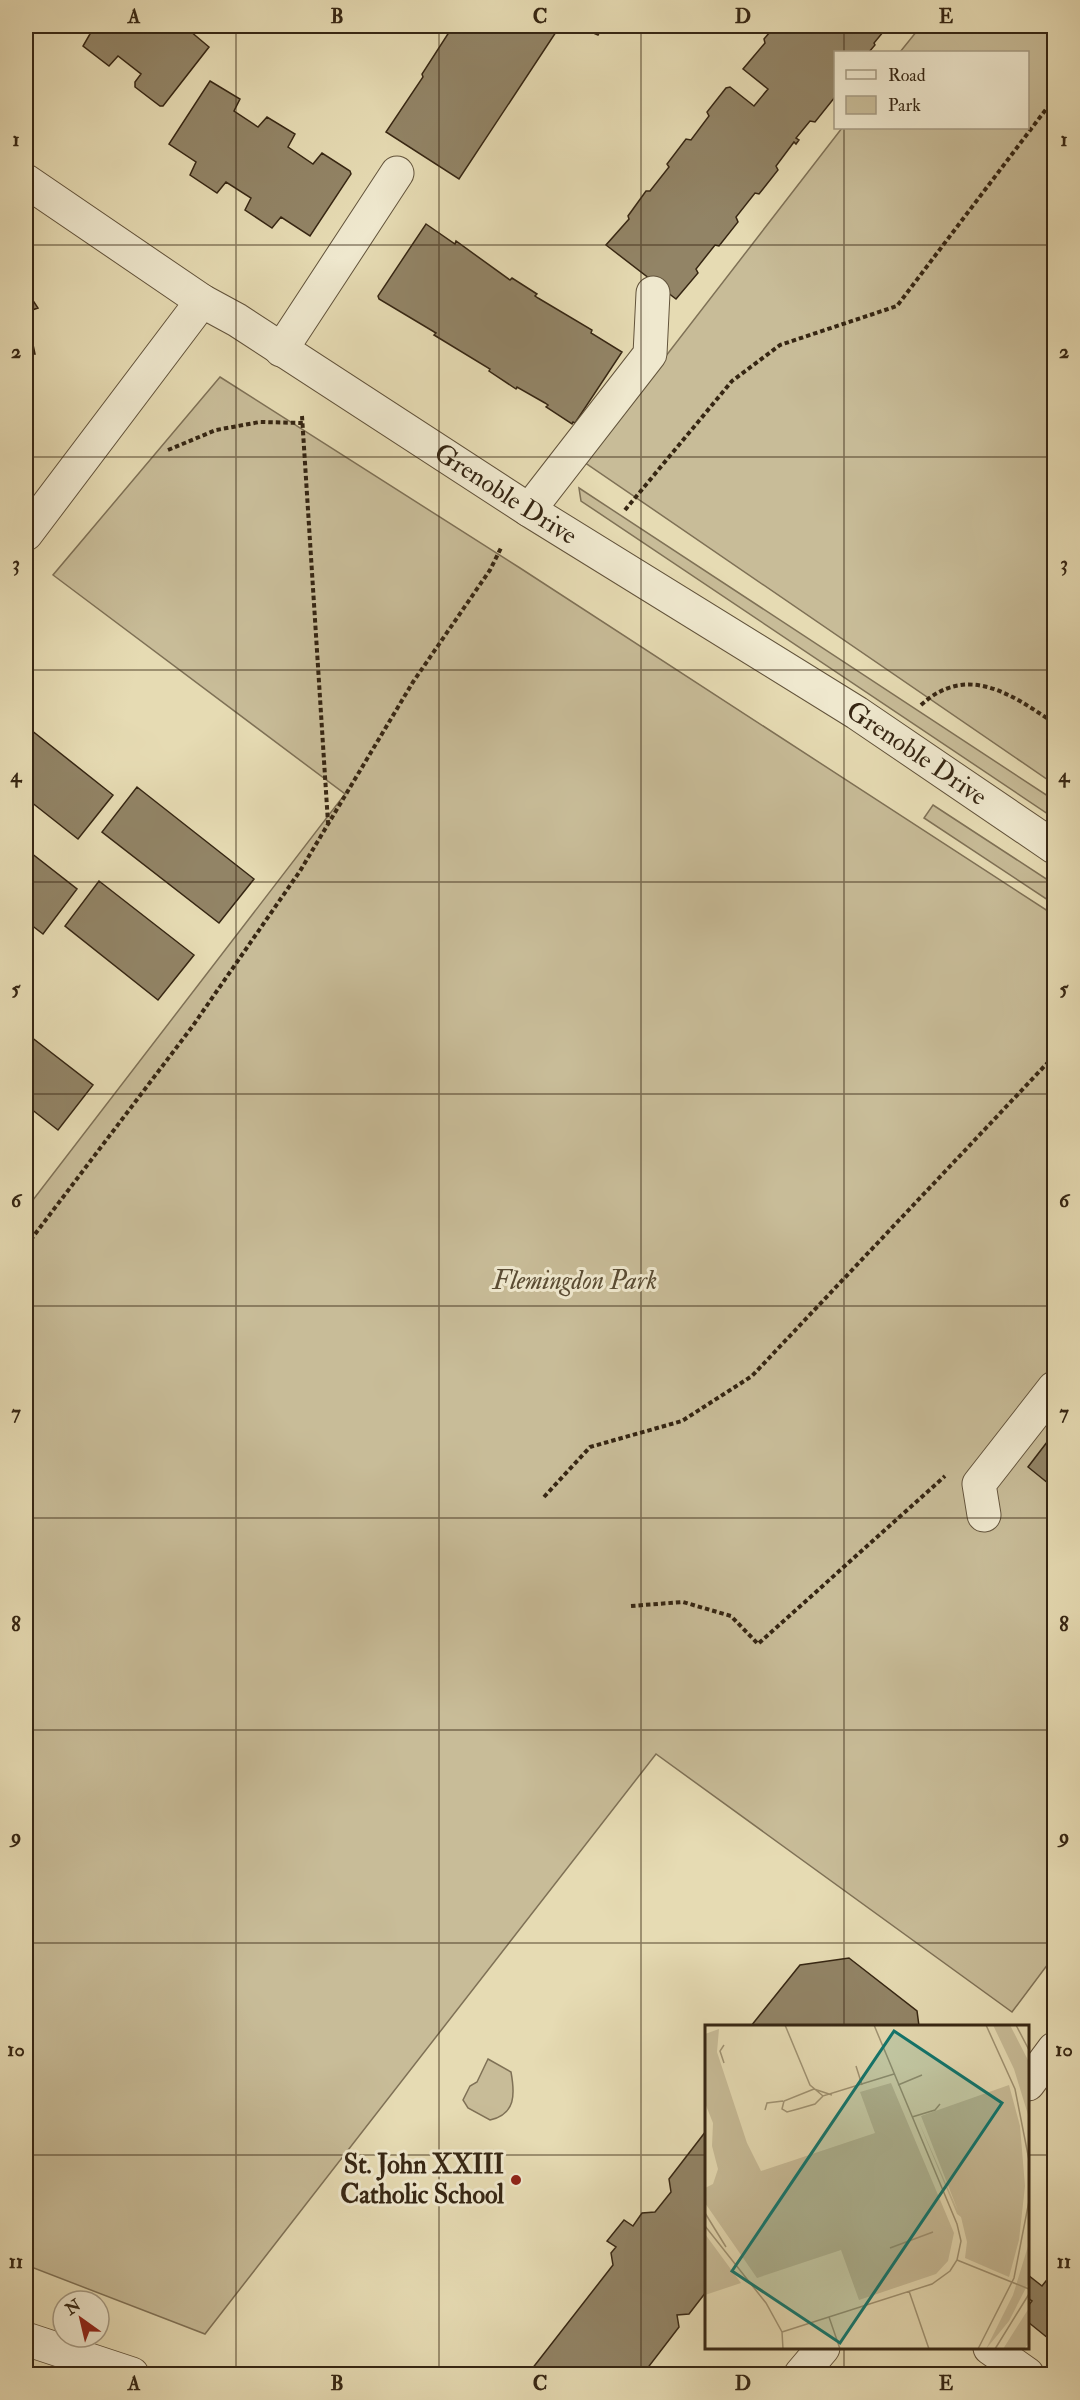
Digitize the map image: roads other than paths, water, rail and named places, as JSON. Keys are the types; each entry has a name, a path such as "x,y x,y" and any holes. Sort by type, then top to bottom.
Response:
{"street":[{"path":"281,350 397,173"},
{"name":"Grenoble Drive","path":"26,181 202,301 237,320 529,510 857,713 1054,848"},
{"path":"529,510 650,354 653,293"},
{"path":"28,524 202,301"},
{"path":"982,1500 1054,1388"},
{"path":"1029,2083 1054,2049"},
{"path":"26,2339 132,2374"},
{"path":"801,2374 822,2349"},
{"path":"991,2349 1027,2374"}],"place":[{"name":"St. John XXIII Catholic School","path":"516,2180"}],"park label":[{"name":"Flemingdon Park","path":"575,1281"}]}
